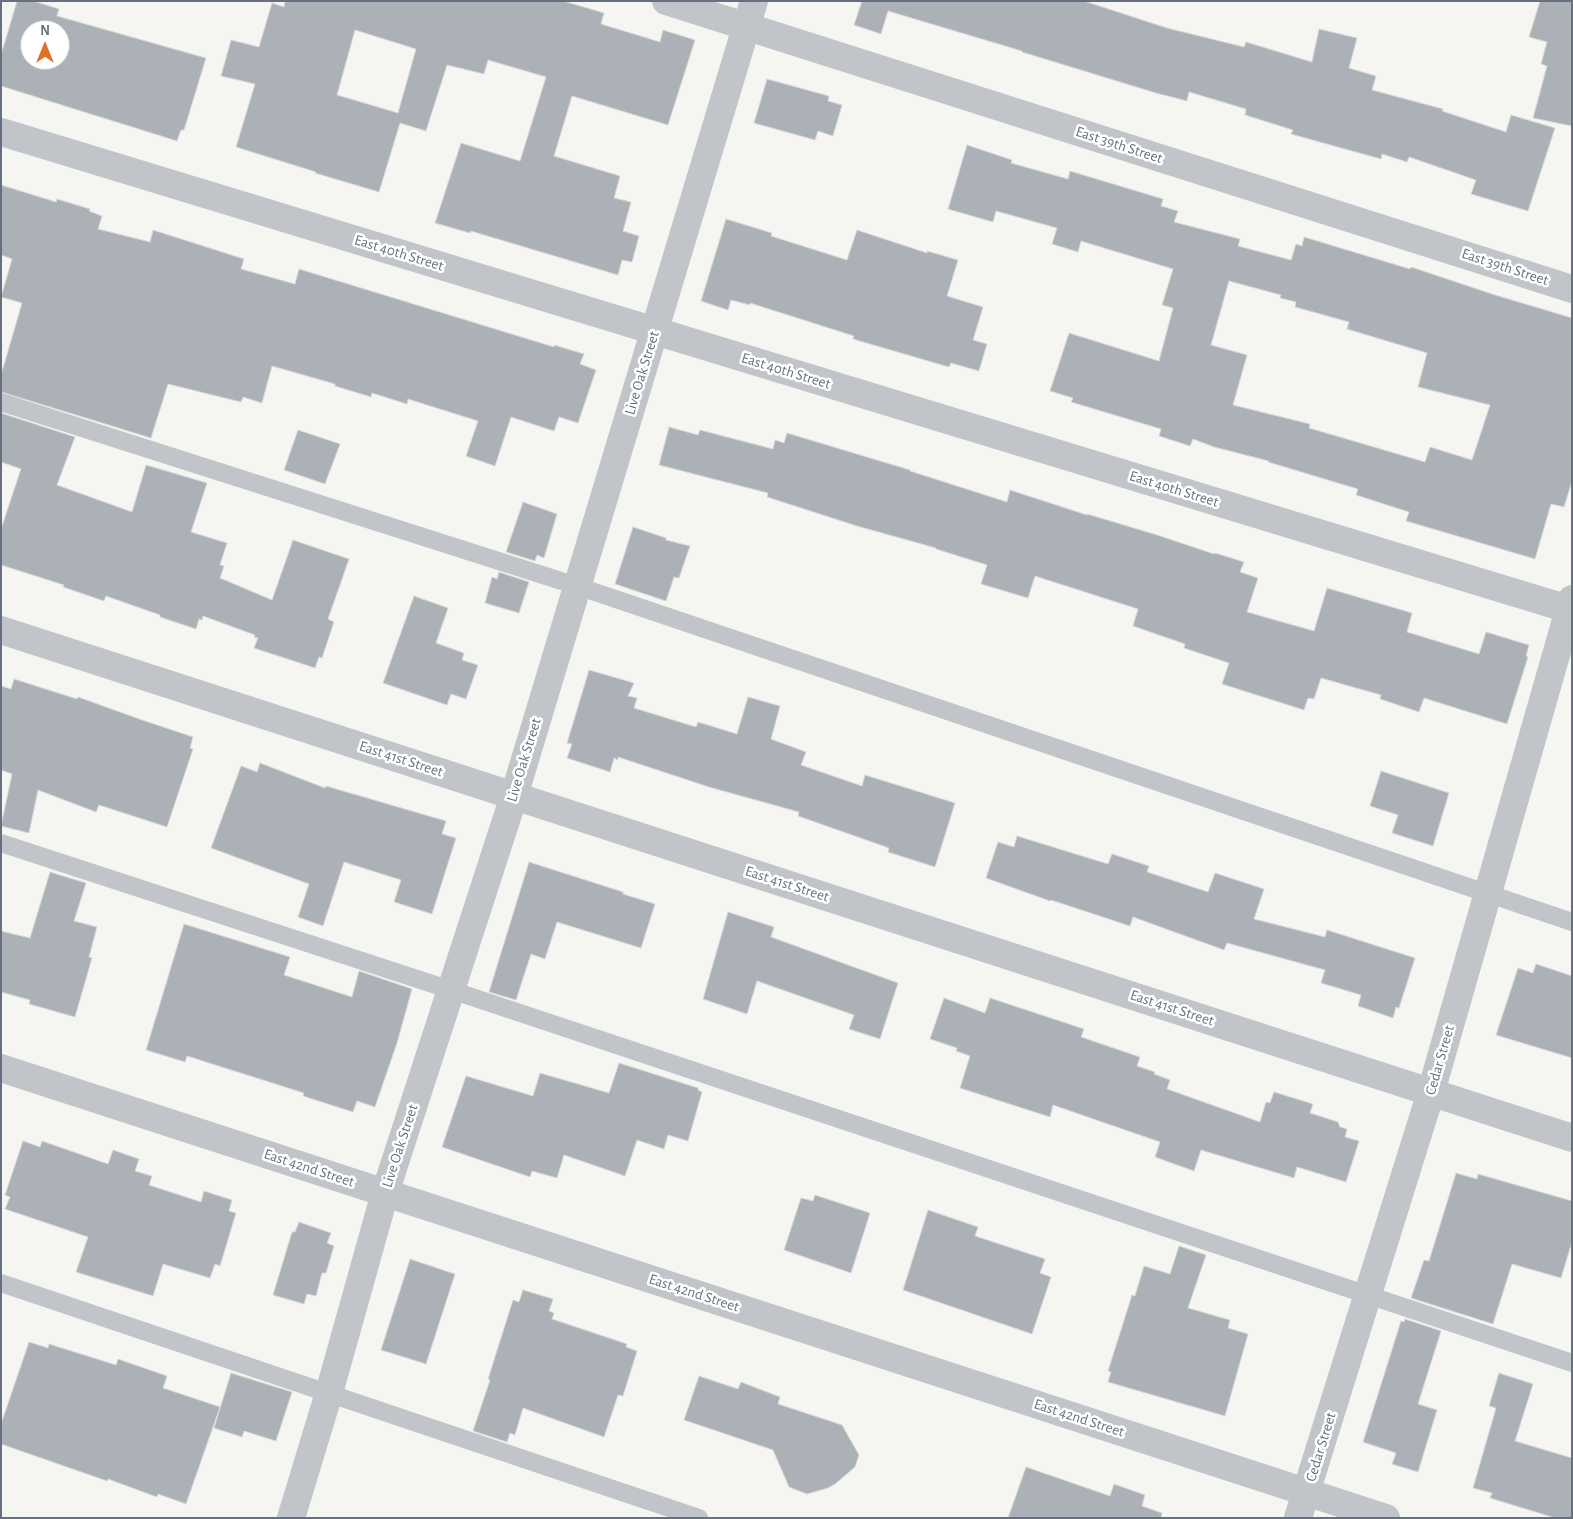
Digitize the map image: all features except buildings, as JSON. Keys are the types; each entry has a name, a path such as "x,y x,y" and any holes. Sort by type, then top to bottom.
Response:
{"street":[{"name":"East 39th Street","path":"666,1 1572,289"},
{"name":"Live Oak Street","path":"291,1518 329,1393 385,1193 514,796 754,1"},
{"name":"East 40th Street","path":"1,132 654,332 1571,606"},
{"name":"Cedar Street","path":"1298,1518 1431,1092 1571,606"},
{"name":"East 41st Street","path":"1,630 1572,1138"},
{"name":"East 42nd Street","path":"1,1068 1386,1518"}],"lane":[{"path":"1,402 577,586 1572,922"},
{"path":"1,843 451,990 1572,1363"},
{"path":"1,1283 699,1518"}]}
